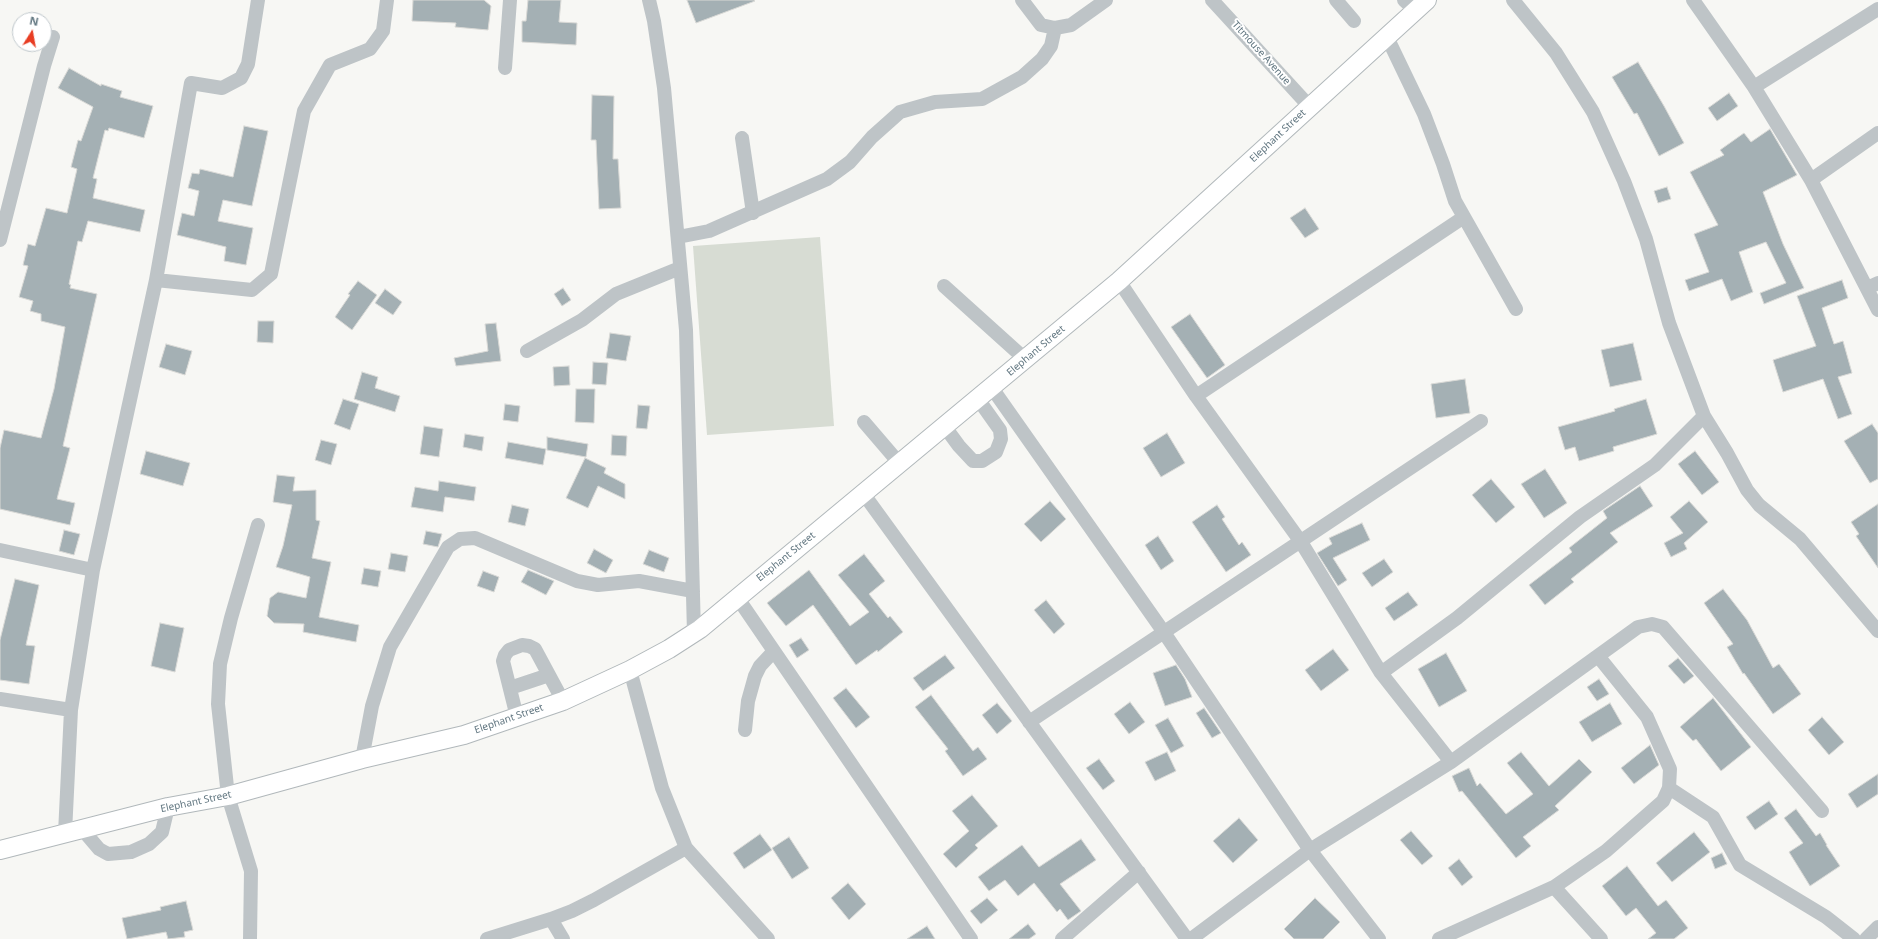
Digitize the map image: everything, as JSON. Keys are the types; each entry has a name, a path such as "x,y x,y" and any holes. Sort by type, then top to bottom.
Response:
{"main road":[{"name":"Elephant Street","path":"0,850 168,807 228,796 362,759 464,734 518,717 564,700 630,670 669,649 694,633 992,388 1119,280 1387,37 1416,4"}],"street":[{"path":"65,833 71,710 93,570 156,280 191,83 222,88 241,78 248,64 258,0"},
{"path":"156,280 252,290 271,274 304,111 330,65 370,49 383,31 387,0"},
{"path":"505,68 510,0"},
{"path":"649,0 654,21 664,88 686,330 694,633"},
{"path":"1022,0 1042,25 1055,28 1071,25 1106,0"},
{"name":"Titmouse Avenue","path":"1212,0 1310,107"},
{"path":"1336,0 1354,21"},
{"path":"1513,0 1556,53 1593,112 1624,181 1646,239 1670,323 1704,416 1728,453 1747,490 1759,505 1800,539 1878,631"},
{"path":"1693,0 1754,87 1811,180 1873,286 1878,310"},
{"path":"1754,87 1878,9"},
{"path":"678,237 709,230 753,213 827,179 850,162 872,137 900,112 935,102 982,99 1022,77 1042,59 1051,46 1055,28"},
{"path":"0,240 44,66 53,37"},
{"path":"1387,37 1424,114 1455,201 1516,309"},
{"path":"1811,180 1878,133"},
{"path":"742,138 753,213"},
{"path":"1196,396 1464,217"},
{"path":"526,350 582,320 616,294 680,268"},
{"path":"1119,280 1196,396 1301,542 1381,673 1452,762"},
{"path":"944,286 1025,359"},
{"path":"992,388 1163,631 1310,850 1379,939"},
{"path":"945,427 959,446 973,461 982,461 996,452 1001,439 1000,430 978,399"},
{"path":"1381,673 1457,618 1580,517 1655,465 1704,416"},
{"path":"1030,722 1163,631 1301,542 1481,421"},
{"path":"864,422 900,464"},
{"path":"863,494 1188,939"},
{"path":"250,939 251,871 228,796 218,704 220,664 235,604 258,525"},
{"path":"362,759 372,706 390,647 448,547 460,539 475,538 577,581 598,585 640,581 693,591"},
{"path":"0,550 93,570"},
{"path":"737,597 971,939"},
{"path":"1191,939 1310,850 1452,762 1638,627 1652,624 1663,627 1822,811"},
{"path":"518,717 503,661 505,655 510,650 529,646 535,649 564,700"},
{"path":"745,730 748,701 755,676 760,666 774,651"},
{"path":"1439,939 1554,887 1606,851 1663,801 1669,788 1670,769 1648,717 1598,656"},
{"path":"630,670 662,788 686,848 768,939"},
{"path":"510,688 549,675"},
{"path":"0,699 71,710"},
{"path":"1669,788 1713,818 1740,865 1826,917 1854,939"},
{"path":"82,829 99,849 108,854 130,852 149,844 162,832 168,807"},
{"path":"487,939 551,919 594,900 686,848"},
{"path":"1062,939 1139,872"},
{"path":"1554,887 1601,939"},
{"path":"551,919 563,939"},
{"path":"1866,939 1878,927"}],"shaded area":[{"path":"820,237 834,426 707,435 693,246"}],"building":[{"path":"413,0 484,0 491,6 488,30 455,27 456,23 412,21"},
{"path":"528,0 561,0 559,22 577,23 576,45 522,42 522,21 526,21"},
{"path":"687,0 754,0 755,1 696,23"},
{"path":"1638,62 1684,143 1659,156 1637,113 1634,114 1612,77"},
{"path":"69,68 101,86 101,84 122,91 120,97 153,106 144,138 109,128 108,131 105,130 93,178 97,179 93,198 145,210 140,232 88,221 82,242 78,241 69,284 71,285 70,288 97,294 63,446 70,448 57,499 75,503 70,525 0,509 0,448 4,430 41,438 54,389 65,327 41,321 41,314 30,311 33,301 19,297 28,266 23,265 28,244 35,246 46,208 67,213 77,169 71,167 78,140 81,141 93,107 58,88"},
{"path":"1729,93 1738,106 1717,121 1708,108"},
{"path":"592,95 614,96 613,159 618,159 621,208 599,209 596,140 591,140"},
{"path":"244,126 268,131 252,206 223,200 218,221 253,228 246,265 224,261 226,247 177,235 182,213 194,216 199,191 188,188 192,173 199,174 200,169 233,177"},
{"path":"1770,129 1797,175 1763,192 1783,244 1804,288 1764,304 1760,293 1786,283 1766,242 1739,252 1753,292 1731,301 1722,279 1689,291 1685,280 1709,272 1694,234 1718,225 1690,172 1724,155 1720,150 1744,133 1751,142"},
{"path":"1667,187 1671,199 1658,203 1654,191"},
{"path":"1305,208 1319,229 1305,238 1290,218"},
{"path":"1842,280 1848,298 1822,308 1834,344 1843,341 1852,373 1838,377 1852,414 1838,419 1823,379 1783,392 1773,360 1816,346 1797,296"},
{"path":"358,281 377,295 352,330 335,317 350,295 348,294"},
{"path":"563,288 571,300 562,306 554,294"},
{"path":"385,289 402,302 393,315 375,303"},
{"path":"1190,314 1225,365 1207,378 1171,327"},
{"path":"258,321 274,321 273,343 257,342"},
{"path":"496,323 501,361 456,366 454,358 488,351 485,324"},
{"path":"610,333 631,336 626,361 606,358"},
{"path":"1633,343 1642,380 1610,387 1601,350"},
{"path":"166,344 192,351 185,375 159,367"},
{"path":"593,362 608,363 606,385 592,384"},
{"path":"569,366 570,385 554,386 553,367"},
{"path":"362,372 378,377 375,388 400,396 395,412 354,399"},
{"path":"1465,379 1470,413 1436,418 1431,384"},
{"path":"576,389 595,389 594,423 575,422"},
{"path":"343,399 359,404 350,430 334,424"},
{"path":"1646,399 1657,434 1613,447 1614,451 1579,461 1575,447 1565,450 1558,427 1615,411 1614,409"},
{"path":"505,404 520,406 518,422 503,420"},
{"path":"638,405 650,406 647,429 636,428"},
{"path":"1872,424 1878,433 1878,479 1870,483 1844,441"},
{"path":"424,426 443,429 439,457 420,454"},
{"path":"1167,433 1185,463 1161,477 1143,448"},
{"path":"465,434 484,437 482,451 463,447"},
{"path":"612,435 627,436 626,456 611,455"},
{"path":"547,437 588,444 586,457 547,450"},
{"path":"321,440 337,444 331,465 315,460"},
{"path":"508,442 546,449 543,465 505,458"},
{"path":"146,451 190,463 183,486 140,474"},
{"path":"1695,451 1719,482 1702,495 1678,464"},
{"path":"585,458 606,468 604,473 625,484 625,499 598,486 588,508 566,498"},
{"path":"1545,469 1567,503 1544,518 1521,484"},
{"path":"277,475 295,477 293,491 316,490 316,520 320,521 312,558 331,562 319,617 359,625 356,642 303,632 304,624 274,623 267,616 270,598 278,592 306,598 310,577 276,567 283,546 292,505 273,502"},
{"path":"1491,479 1515,507 1496,523 1472,495"},
{"path":"439,481 476,487 474,501 445,497 443,512 411,507 415,487 438,491"},
{"path":"1640,486 1653,506 1610,533 1618,542 1571,579 1574,582 1545,605 1529,585 1572,552 1569,548 1607,518 1603,511"},
{"path":"1050,501 1066,519 1041,542 1024,524"},
{"path":"1689,501 1708,522 1684,543 1687,549 1671,557 1664,543 1683,533 1670,517"},
{"path":"1878,504 1878,568 1856,536 1859,534 1851,522"},
{"path":"512,505 529,509 525,526 508,522"},
{"path":"1217,505 1225,517 1222,519 1239,545 1242,542 1251,555 1226,572 1192,522"},
{"path":"1362,523 1370,540 1333,558 1347,580 1338,586 1317,553 1332,544 1329,538"},
{"path":"64,530 80,534 74,555 59,551"},
{"path":"426,531 442,534 438,547 423,544"},
{"path":"1158,536 1174,561 1161,570 1145,545"},
{"path":"594,549 613,560 606,573 587,563"},
{"path":"649,550 669,558 664,572 643,564"},
{"path":"391,553 408,556 405,572 388,569"},
{"path":"864,554 885,581 869,594 888,618 890,616 903,632 878,652 877,650 856,665 813,605 786,626 767,603 809,570 850,626 869,612 838,575"},
{"path":"1384,559 1393,572 1372,587 1362,573"},
{"path":"364,568 381,571 378,587 361,584"},
{"path":"528,570 554,581 546,595 521,582"},
{"path":"483,571 499,577 494,592 477,586"},
{"path":"15,579 39,585 26,645 35,646 29,684 0,680 0,640"},
{"path":"1723,589 1747,620 1773,668 1779,664 1801,694 1773,714 1744,673 1743,674 1727,647 1733,644 1704,603"},
{"path":"1408,592 1418,605 1394,621 1385,608"},
{"path":"1046,600 1065,624 1054,634 1034,610"},
{"path":"160,623 184,628 175,672 151,666"},
{"path":"801,638 809,650 797,658 789,645"},
{"path":"1333,649 1349,670 1321,691 1305,670"},
{"path":"1446,653 1467,691 1439,707 1418,669"},
{"path":"945,655 955,668 923,691 913,678"},
{"path":"1678,658 1694,676 1684,684 1668,666"},
{"path":"1176,665 1185,679 1192,697 1165,706 1153,673"},
{"path":"1599,679 1609,694 1597,701 1587,687"},
{"path":"846,688 870,717 856,728 833,698"},
{"path":"931,695 973,751 978,747 987,759 963,776 945,751 948,749 915,707"},
{"path":"1713,698 1751,747 1721,771 1696,739 1693,741 1680,727"},
{"path":"1130,702 1145,722 1129,734 1114,714"},
{"path":"997,703 1012,721 997,734 982,715"},
{"path":"1610,703 1622,724 1592,742 1579,722"},
{"path":"1204,708 1221,733 1212,738 1196,713"},
{"path":"1822,717 1844,742 1829,755 1808,730"},
{"path":"1168,718 1184,746 1171,753 1155,725"},
{"path":"1650,745 1659,765 1634,784 1621,768"},
{"path":"1167,752 1176,771 1155,781 1145,762"},
{"path":"1521,752 1549,786 1579,759 1592,772 1555,806 1559,810 1523,837 1531,846 1516,858 1462,791 1459,792 1452,776 1469,768 1477,786 1480,783 1506,814 1533,794 1507,763"},
{"path":"1099,759 1115,781 1103,790 1086,768"},
{"path":"1878,774 1878,794 1857,808 1848,794"},
{"path":"972,795 998,826 975,845 978,848 956,868 943,854 969,831 952,811"},
{"path":"1769,801 1778,814 1755,830 1746,817"},
{"path":"1796,809 1816,836 1820,833 1840,866 1810,886 1789,852 1803,843 1784,818"},
{"path":"1239,818 1258,840 1233,863 1213,841"},
{"path":"1411,831 1433,856 1422,865 1400,840"},
{"path":"1694,832 1710,852 1672,882 1656,863"},
{"path":"760,834 772,850 744,869 733,853"},
{"path":"789,837 809,868 792,879 772,848"},
{"path":"1081,839 1096,860 1060,884 1081,911 1068,920 1060,909 1057,912 1034,883 1018,896 1005,880 989,891 978,877 1022,845 1039,867"},
{"path":"1722,853 1727,864 1715,869 1711,858"},
{"path":"1459,859 1473,877 1462,886 1448,868"},
{"path":"1627,866 1658,906 1666,900 1688,928 1674,939 1648,939 1656,933 1636,908 1626,916 1602,886"},
{"path":"848,883 866,904 849,920 831,898"},
{"path":"987,898 998,910 981,924 970,911"},
{"path":"1315,898 1340,922 1323,939 1294,939 1284,929"},
{"path":"186,901 193,930 184,932 185,937 168,939 166,932 127,939 122,918 161,910 160,907"},
{"path":"1028,924 1036,934 1029,939 1009,939"},
{"path":"927,926 935,939 907,939"}]}
